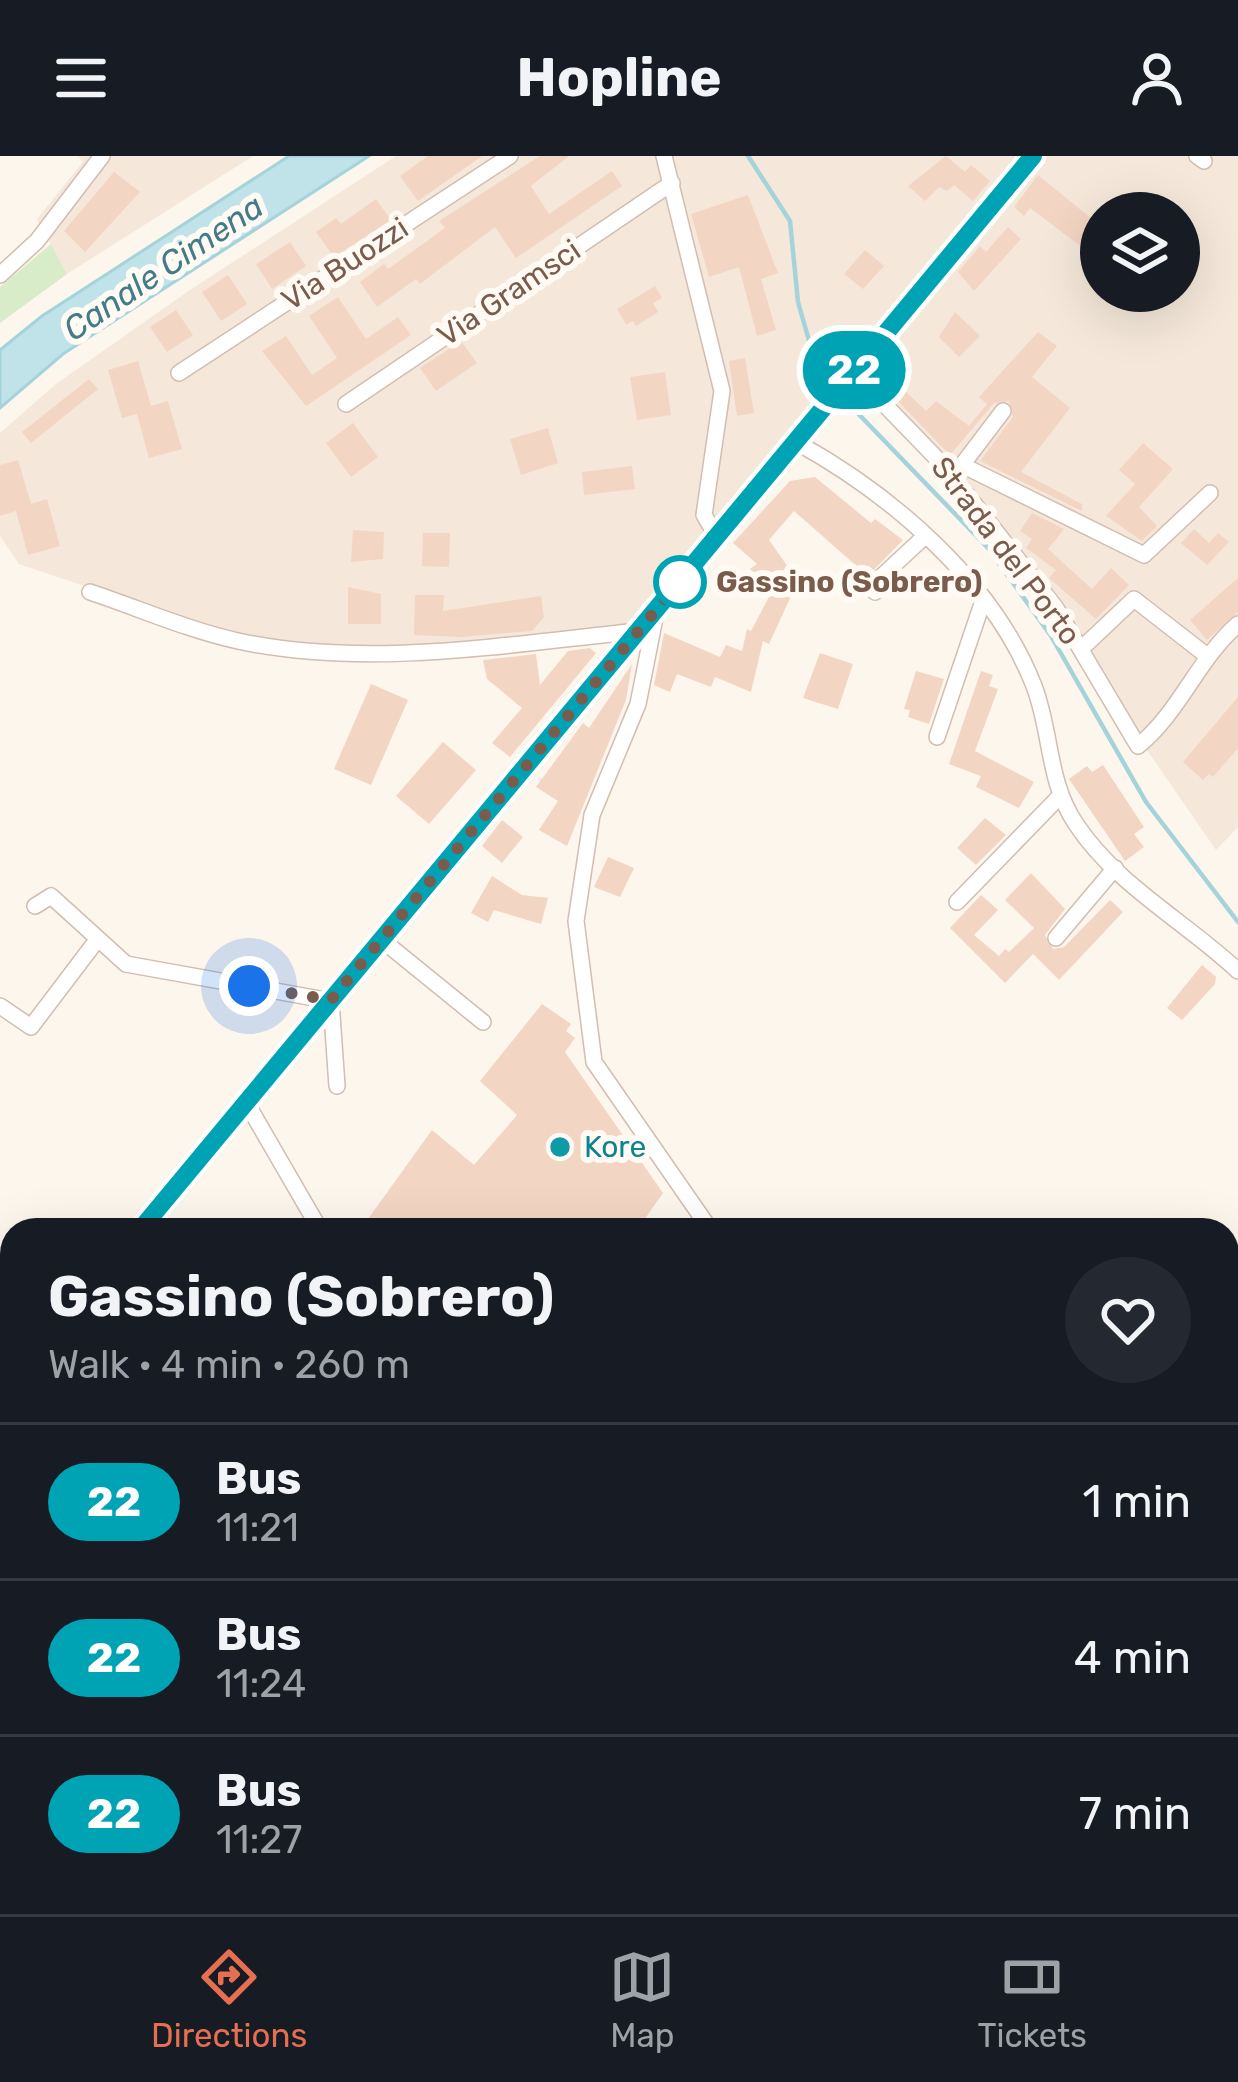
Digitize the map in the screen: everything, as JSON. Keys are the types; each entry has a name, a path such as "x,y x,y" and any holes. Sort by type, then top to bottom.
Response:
{"main road":[{"path":"150,1218 1033,156"}],"street":[{"path":"0,275 37,241 102,156"},
{"name":"Via Buozzi","path":"179,373 510,156"},
{"path":"664,156 722,391 704,515 717,537"},
{"name":"Via Gramsci","path":"346,404 672,183"},
{"name":"Strada del Porto","path":"853,371 954,467 1056,608 1138,746 1159,730 1206,655"},
{"path":"1003,411 954,467 1144,555 1210,493"},
{"path":"796,442 851,473 924,537 983,601 1012,639 1035,689 1060,796 1091,846 1238,971"},
{"path":"875,592 881,578 924,537"},
{"path":"90,592 235,641 286,649 440,651 639,631"},
{"path":"1081,649 1134,599 1206,655 1238,624"},
{"path":"937,737 983,601"},
{"path":"656,610 638,704 592,815 580,864 576,921 594,1062 703,1218"},
{"path":"957,902 1060,796"},
{"path":"1055,938 1114,868"},
{"path":"35,906 51,896 126,964 331,1000 337,1086"},
{"path":"0,1006 31,1027 97,940"},
{"path":"382,940 483,1022"},
{"path":"246,1102 313,1218"}],"shaded area":[{"path":"78,156 253,156 67,274 37,219 83,162"},
{"path":"396,156 659,156 718,392 709,533 638,627 440,648 286,645 236,637 19,564 0,536 0,433 56,384 187,292"},
{"path":"673,156 1022,156 713,525 709,512 727,393"},
{"path":"1042,156 1238,156 1238,827 1216,850 1102,685 1063,602 949,466 858,373"}],"green space":[{"path":"51,244 67,274 0,323 0,287"}],"water":[{"name":"Canale Cimena","path":"289,156 369,156 63,354 0,408 0,350 42,316"}],"building":[{"path":"428,156 482,156 418,201 400,176"},
{"path":"540,156 569,156 531,186 549,214 612,171 622,186 516,258 495,227 420,284 416,279 377,307 360,282 384,264 388,269 445,228 439,221"},
{"path":"946,156 965,172 971,165 990,181 973,201 954,185 947,191 939,187 925,201 908,186"},
{"path":"114,172 140,192 85,252 64,231"},
{"path":"1038,175 1080,209 1080,244 1030,208 1024,216 1014,207"},
{"path":"748,195 778,273 761,279 776,330 757,336 739,267 709,277 691,214"},
{"path":"376,199 391,220 334,257 316,232 336,218 341,224"},
{"path":"1008,227 1021,239 974,291 958,272 980,246 986,252"},
{"path":"290,242 306,266 272,289 256,264"},
{"path":"865,250 884,266 863,289 844,274"},
{"path":"228,275 247,304 221,321 202,292"},
{"path":"655,286 662,298 653,303 658,312 636,326 633,321 626,325 617,309"},
{"path":"338,297 366,339 398,317 411,335 306,406 262,351 286,336 312,375 337,358 309,316"},
{"path":"176,310 193,335 167,352 150,327"},
{"path":"955,312 980,336 959,357 939,337"},
{"path":"1038,332 1057,346 1032,377 1070,408 1021,472 1082,504 1082,511 980,461 1013,417 1009,401 994,403 950,455 894,397 902,388 926,411 936,401 969,426 987,404 979,397"},
{"path":"461,341 477,363 436,391 420,368"},
{"path":"745,358 754,413 737,416 729,361"},
{"path":"138,361 151,406 168,401 182,449 149,458 137,414 122,418 108,370"},
{"path":"665,372 671,415 637,420 630,377"},
{"path":"89,379 98,389 31,443 22,432"},
{"path":"353,423 378,457 351,477 326,443"},
{"path":"548,428 558,463 521,475 510,439"},
{"path":"1143,443 1173,469 1139,507 1157,526 1142,541 1106,516 1135,484 1119,470"},
{"path":"18,460 31,504 47,499 60,546 28,555 16,511 0,516 0,465"},
{"path":"632,466 635,489 584,495 582,472"},
{"path":"815,477 871,523 875,519 903,540 868,576 794,511 769,540 798,581 769,644 763,641 751,692 715,677 711,687 677,674 670,692 654,685 664,633 720,657 726,645 742,651 747,629 751,631 771,593 750,569 757,564 733,543 790,481"},
{"path":"1032,513 1064,529 1048,549 1092,589 1111,568 1129,585 1096,619 1049,578 1056,570 1026,548 1032,539 1020,531"},
{"path":"1194,529 1209,543 1218,533 1229,542 1207,565 1181,543"},
{"path":"353,530 384,532 383,559 351,562"},
{"path":"423,533 450,533 449,567 422,566"},
{"path":"1238,578 1238,612 1207,640 1190,620"},
{"path":"348,587 381,594 381,624 348,624"},
{"path":"415,595 444,595 443,611 541,596 544,617 532,631 414,635"},
{"path":"590,648 596,653 510,757 492,743 522,708 487,679 483,660 536,654 540,685 568,651"},
{"path":"820,653 853,664 838,709 803,698"},
{"path":"632,664 626,700 567,846 539,830 558,801 536,787 583,723 589,728"},
{"path":"916,671 944,679 929,724 908,717 910,710 904,709"},
{"path":"981,671 993,675 989,686 998,689 975,751 1034,782 1019,808 976,787 981,776 949,764"},
{"path":"371,684 408,700 371,785 334,769"},
{"path":"1238,697 1238,748 1213,777 1209,774 1203,780 1183,762"},
{"path":"443,742 476,770 429,824 396,796"},
{"path":"1103,765 1144,827 1134,834 1144,847 1125,861 1069,779 1087,766 1092,772"},
{"path":"985,818 1006,835 976,865 957,848"},
{"path":"502,820 523,837 502,863 482,846"},
{"path":"608,857 634,868 620,897 594,887"},
{"path":"1031,873 1065,909 1045,935 1053,949 1064,947 1110,900 1123,912 1059,980 1033,954 1005,983 950,928 981,895 998,910 974,935 999,956 1005,949 1009,952 1034,928 1005,900"},
{"path":"492,876 522,895 548,898 541,924 494,910 488,922 471,913"},
{"path":"1202,965 1216,977 1215,984 1182,1020 1167,1008"},
{"name":"Kore","path":"542,1004 571,1024 566,1031 575,1038 565,1052 663,1193 645,1218 369,1218 432,1130 474,1165 517,1115 480,1081"}],"waterway":[{"path":"748,156 790,221 798,302 814,358 831,381"},
{"path":"844,399 988,548 1051,636 1146,802 1238,922"}],"bus line":[{"name":"22","path":"150,1218 1033,156"}],"place":[{"name":"Gassino (Sobrero)","path":"680,582"},
{"name":"Kore","path":"560,1147"}],"route":[{"path":"249,986 331,1000 686,574 680,582"}]}
